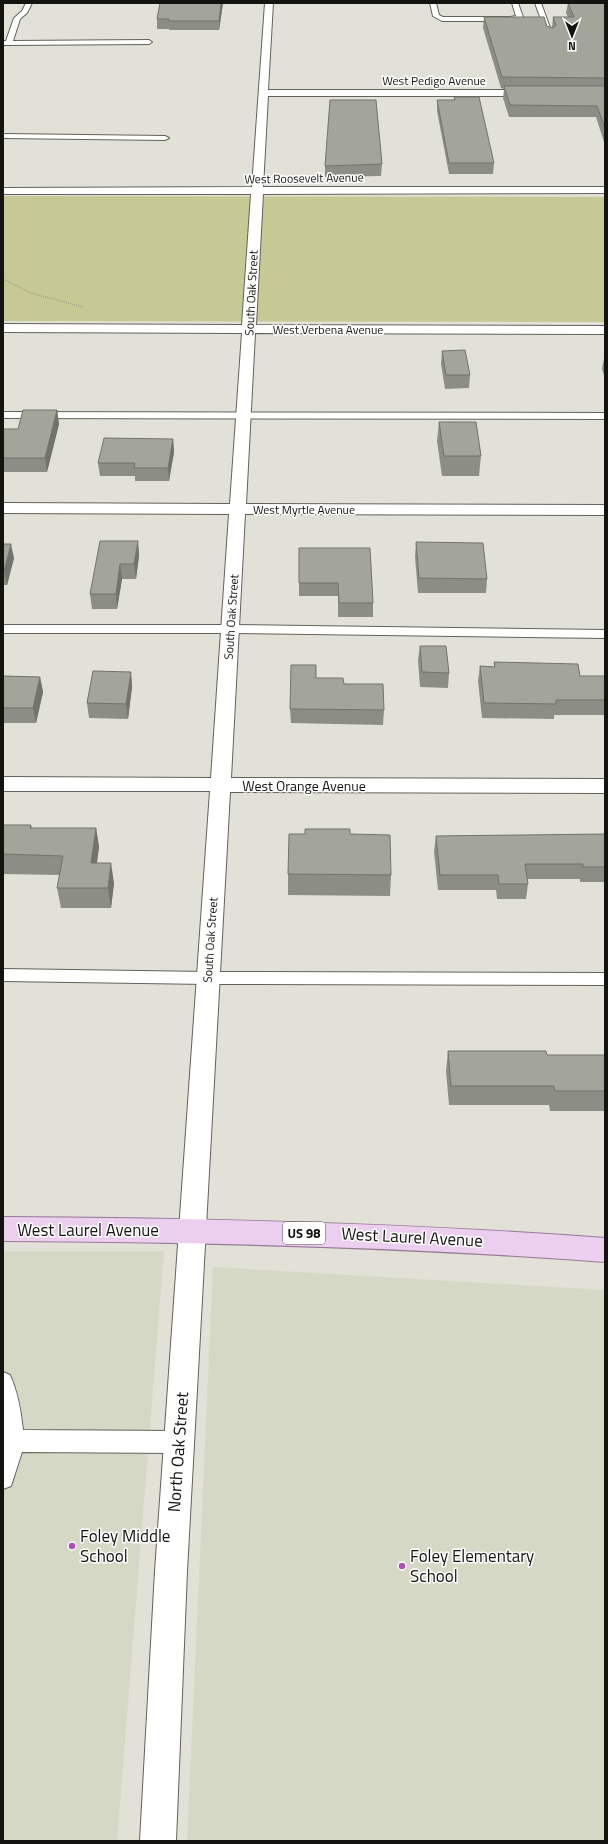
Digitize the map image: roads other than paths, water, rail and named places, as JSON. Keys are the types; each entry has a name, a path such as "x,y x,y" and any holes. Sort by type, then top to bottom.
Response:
{"main road":[{"name":"West Laurel Avenue","path":"3,1229 192,1230 334,1233 525,1243 605,1250"}],"street":[{"name":"South Oak Street","path":"192,1230 269,3"},
{"name":"West Pedigo Avenue","path":"264,93 542,93"},
{"name":"West Roosevelt Avenue","path":"3,191 257,192 605,190"},
{"name":"West Verbena Avenue","path":"3,328 605,330"},
{"name":"West Myrtle Avenue","path":"3,508 605,510"},
{"name":"West Orange Avenue","path":"3,784 605,786"},
{"name":"North Oak Street","path":"158,1841 179,1442 192,1230"}],"lane":[{"path":"29,3 25,12 17,18 6,43 149,42"},
{"path":"433,3 436,16 439,18 472,19 519,18 515,3"},
{"path":"538,3 550,36"},
{"path":"3,136 165,138"},
{"path":"3,415 605,416"},
{"path":"3,629 605,634"},
{"path":"3,975 208,978 605,979"},
{"path":"3,1382 10,1407 14,1441 3,1478"},
{"path":"14,1441 179,1442"}],"place":[{"name":"Foley Middle School","path":"72,1546"},
{"name":"Foley Elementary School","path":"402,1566"}]}
